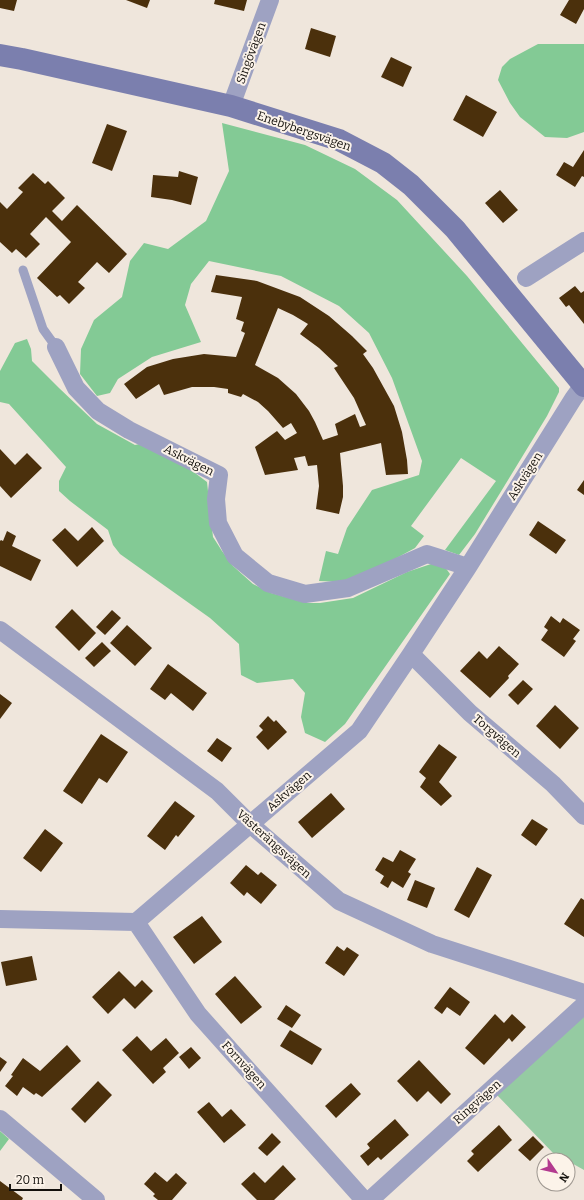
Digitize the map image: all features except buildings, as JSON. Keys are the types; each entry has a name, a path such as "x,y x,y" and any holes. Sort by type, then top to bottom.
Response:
{"main road":[{"name":"Enebybergsvägen","path":"0,55 231,106 339,140 383,163 411,185 455,229 584,385"}],"street":[{"name":"Singövägen","path":"231,106 270,0"},
{"path":"526,278 584,241"},
{"name":"Askvägen","path":"56,347 76,388 98,411 129,430 219,475 216,499 218,523 235,556 268,583 305,594 348,588 427,554 468,567"},
{"name":"Askvägen","path":"136,922 359,731 468,567 573,399 584,385"},
{"name":"Västerängsvägen","path":"0,630 218,790 250,824 339,901 432,944 584,993"},
{"name":"Torgvägen","path":"411,654 470,713 553,784 584,816"},
{"path":"0,919 136,922"},
{"name":"Fornvägen","path":"136,922 198,1014 364,1200"},
{"name":"Ringvägen","path":"370,1200 584,1004"},
{"path":"0,1119 96,1200"}],"lane":[{"path":"23,270 43,329 56,347"}],"green space":[{"path":"538,44 584,44 584,132 567,138 545,137 520,117 510,103 498,80 502,67 510,59"},
{"path":"222,123 305,145 355,169 397,200 467,276 559,388 559,392 547,416 475,534 459,555 445,550 496,481 461,458 411,526 424,536 415,548 393,560 342,582 319,581 326,551 338,554 347,528 372,490 419,475 422,461 392,378 369,333 339,306 281,276 209,261 191,284 185,305 201,342 152,357 118,379 110,393 97,396 80,374 81,349 94,320 122,297 130,261 144,243 168,249 206,221 229,171"},
{"path":"27,339 31,349 32,361 97,424 135,445 144,443 183,464 207,482 213,537 233,566 253,584 271,593 307,603 320,603 353,598 407,572 434,563 445,567 450,574 345,724 325,742 305,733 301,717 305,693 293,679 257,683 241,675 239,644 210,618 120,554 113,545 108,530 59,491 59,481 66,467 9,404 0,402 0,371 15,343"},
{"path":"584,1015 584,1170 576,1166 576,1152 552,1152 496,1094"},
{"path":"0,1131 9,1139 0,1151"}]}
